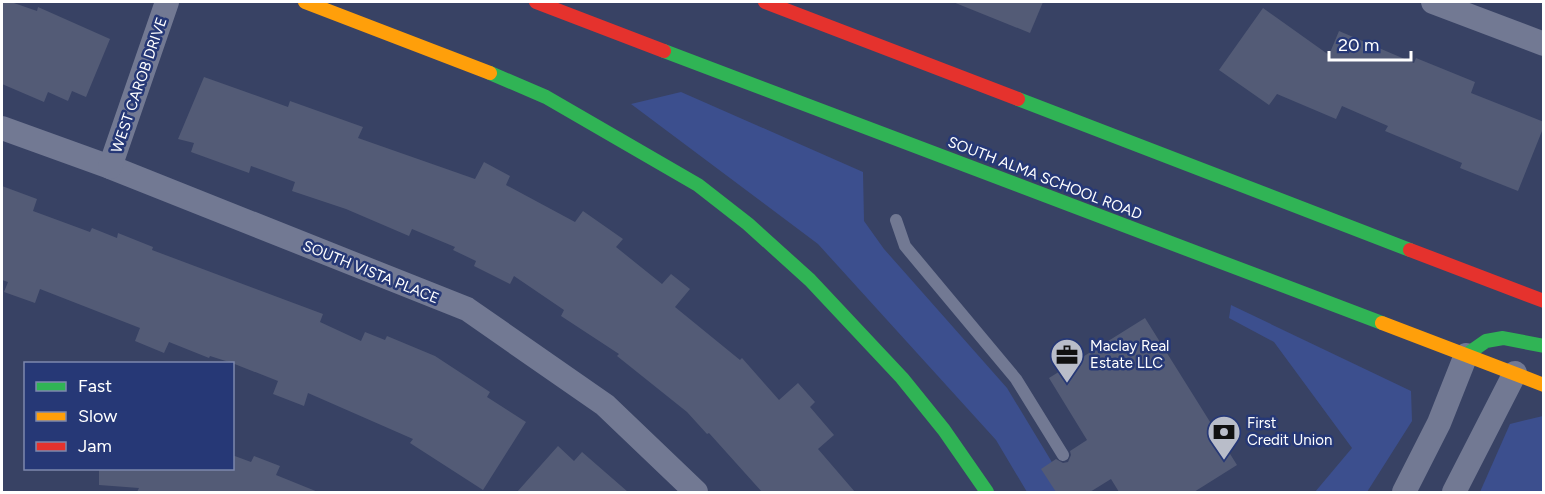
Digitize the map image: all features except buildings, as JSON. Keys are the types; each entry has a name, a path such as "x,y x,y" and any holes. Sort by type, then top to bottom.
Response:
{"main road":[{"path":"305,2 506,79 546,97 698,185 748,224 857,328 944,430 987,492"},
{"name":"SOUTH ALMA SCHOOL ROAD","path":"536,2 1544,385"},
{"path":"765,2 1544,302"},
{"path":"1466,355 1486,341 1503,338 1544,346"}],"street":[{"name":"WEST CAROB DRIVE","path":"110,168 167,2"},
{"path":"1433,2 1544,44"},
{"name":"SOUTH VISTA PLACE","path":"2,128 110,168 467,309 605,405 696,492"},
{"path":"1404,492 1439,423 1466,355"},
{"path":"1454,492 1515,374"}],"lane":[{"path":"896,220 905,246 1016,379 1063,455"}],"shaded area":[{"path":"681,92 863,172 864,221 884,249 1007,388 1070,492 1027,492 996,440 818,244 631,104"},
{"path":"1231,305 1411,391 1412,421 1367,492 1315,492 1352,448 1274,342 1229,318"},
{"path":"1543,416 1543,492 1480,492 1510,424"}],"traffic: fast":[{"path":"664,51 1382,323"},
{"path":"490,73 546,97 698,185 748,224 810,280 902,378 944,430 987,492"},
{"path":"1018,99 1410,250"},
{"path":"1466,355 1486,341 1503,338 1544,346"}],"traffic: slow":[{"path":"305,2 490,73"},
{"path":"1382,323 1544,385"}],"traffic: jam":[{"path":"536,2 664,51"},
{"path":"765,2 1018,99"},
{"path":"1410,250 1544,301"}],"place":[{"name":"Maclay Real Estate LLC","path":"1067,384"},
{"name":"First Credit Union","path":"1224,461"}]}
